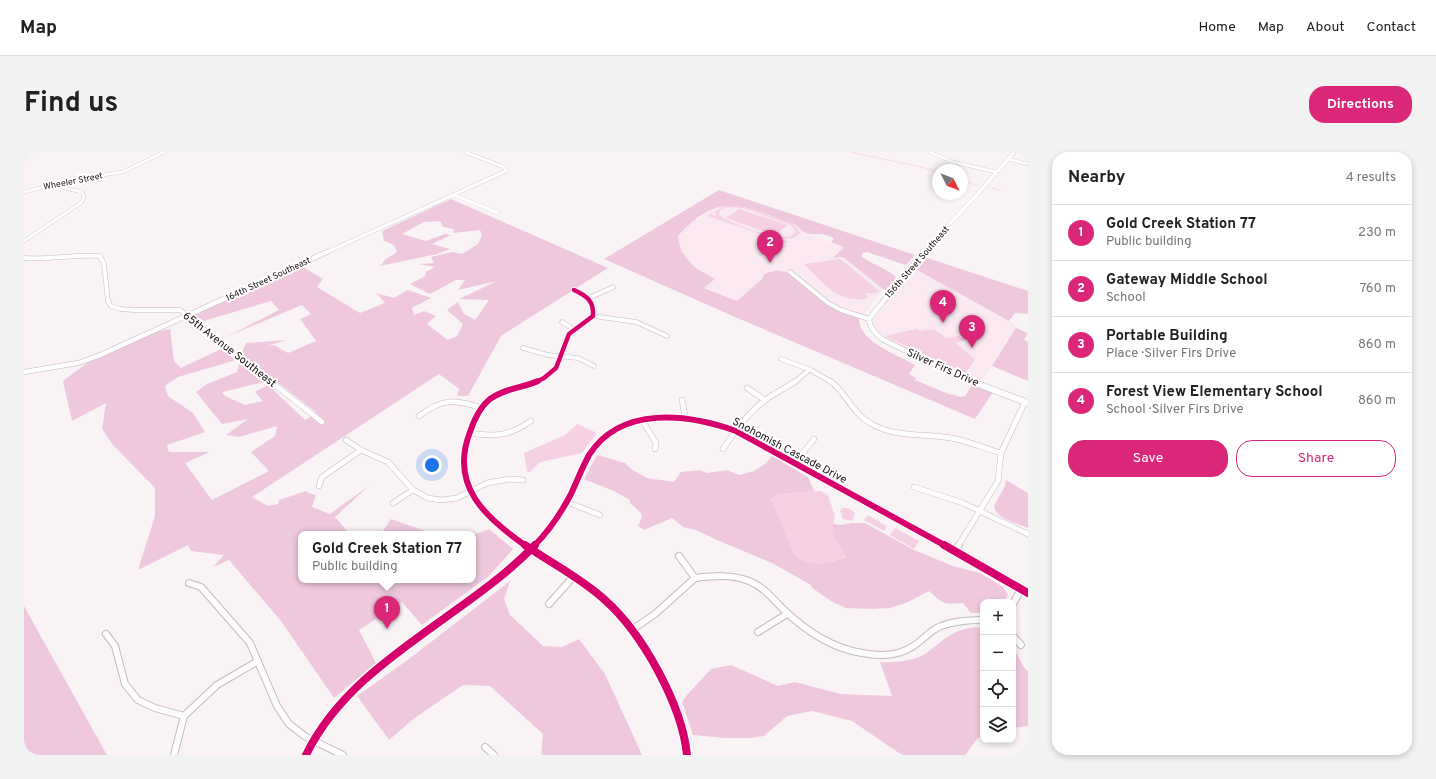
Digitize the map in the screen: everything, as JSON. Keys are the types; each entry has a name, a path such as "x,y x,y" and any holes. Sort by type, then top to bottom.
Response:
{"street":[{"name":"Wheeler Street","path":"24,192 58,183 123,172 164,152"},
{"path":"465,152 501,166 506,170"},
{"path":"930,152 954,161 996,172"},
{"name":"156th Street Southeast","path":"869,319 912,264 976,197 1014,152"},
{"path":"1008,159 1028,164"},
{"name":"164th Street Southeast","path":"24,372 78,363 98,356 506,170"},
{"path":"24,241 82,202 84,197 82,192 64,188 58,183"},
{"path":"454,195 498,213"},
{"name":"65th Avenue Southeast","path":"24,258 47,260 86,254 100,256 104,264 108,301 111,306 120,309 133,310 180,310 322,422"},
{"path":"790,272 828,303 841,310 869,319"},
{"path":"589,298 613,287"},
{"path":"574,290 589,298 592,303 593,316"},
{"path":"667,336 636,322 593,316 583,324 573,329 565,341 563,356 552,373 540,380 506,389 494,396 482,408 463,449 462,461 464,476 470,492 480,508 492,521 574,576 604,599 633,629 662,680 682,726 687,755"},
{"name":"Silver Firs Drive","path":"869,319 870,327 882,339 955,375 1026,402"},
{"path":"562,322 573,329"},
{"path":"523,348 534,352 563,356 589,362 594,366"},
{"path":"781,359 822,376 838,388 861,418 885,430 901,435 951,438 1001,453"},
{"path":"723,449 748,414 765,400 801,378 810,370"},
{"path":"747,388 765,400"},
{"path":"682,400 684,416"},
{"path":"420,416 432,406 444,401 462,402 482,408"},
{"path":"955,551 998,482 1001,453 1026,402"},
{"name":"Snohomish Cascade Drive","path":"306,755 312,741 330,713 358,686 409,644 494,583 532,549 567,502 584,462 596,445 612,432 642,420 668,416 684,416 710,421 736,431 955,551 1028,593"},
{"path":"642,420 656,443 655,449"},
{"path":"469,434 494,436 508,434 523,427 531,421"},
{"path":"795,463 814,439"},
{"path":"346,440 361,450 388,462 413,490 428,498 442,500 456,498 487,483 510,479 523,480"},
{"path":"319,486 322,477 361,450"},
{"path":"914,487 963,503 1028,534"},
{"path":"393,503 413,490"},
{"path":"567,502 600,515"},
{"path":"679,556 695,578"},
{"path":"549,604 574,576"},
{"path":"633,629 655,614 695,578 715,576 733,577 748,581 765,590 776,600 787,614 806,629 849,650 892,655 908,650 941,627 962,621 980,620"},
{"path":"190,583 201,587 206,592 250,643 282,716 290,726 312,741 343,755"},
{"path":"1016,599 1021,589"},
{"path":"758,632 787,614"},
{"path":"106,634 115,646 125,684 138,700 155,708 184,716"},
{"path":"1016,639 1021,645"},
{"path":"174,755 184,716 217,685 258,661"},
{"path":"485,746 494,755"}],"shaded area":[{"path":"719,190 915,255 906,265 867,252 862,253 862,257 897,278 886,290 843,257 833,258 844,247 831,242 834,239 829,236 806,233 796,225 762,212 734,206 721,207 707,212 693,221 678,236 681,251 694,267 715,279 704,288 737,301 762,279 764,274 777,270 786,272 827,305 859,319 860,327 872,341 915,365 909,374 916,378 915,380 951,395 960,397 965,396 972,385 993,392 975,419 735,317 604,259"},
{"path":"451,199 608,268 501,336 468,396 457,396 459,389 439,374 252,497 268,506 278,504 279,500 306,491 316,495 312,507 330,514 370,485 335,517 347,531 298,531 298,583 476,583 476,534 489,529 513,549 489,576 422,625 402,602 359,630 376,663 334,698 281,621 229,560 213,567 224,555 191,551 188,545 138,570 155,516 155,488 113,445 102,429 106,403 72,421 63,381 87,363 155,332 170,329 174,361 181,368 221,349 236,360 178,377 165,386 168,396 193,413 205,432 167,445 169,452 210,452 185,463 212,500 269,471 251,452 275,436 277,426 239,437 226,435 248,419 222,424 196,392 207,384 237,372 239,363 264,382 222,392 225,396 245,405 263,401 255,392 268,385 305,420 317,413 241,354 246,343 286,340 267,346 274,345 288,353 316,341 300,319 311,314 302,305 226,337 279,310 271,301 200,322 191,316 303,267 323,279 317,287 360,313 385,303 376,293 394,298 408,290 431,298 412,308 414,315 424,311 436,316 427,324 448,340 457,336 463,324 447,310 458,302 464,314 475,320 489,300 459,299 497,281 458,290 465,280 456,280 430,294 410,284 425,276 426,272 435,267 419,264 434,263 431,257 452,252 462,254 478,244 482,235 480,230 453,233 454,229 443,227 440,221 424,222 402,234 426,241 445,234 451,235 432,244 450,249 437,254 380,266 386,259 397,252 394,245 384,241 382,231"},
{"path":"734,205 796,225 802,232 845,247 833,258 843,257 883,289 863,316 841,308 828,300 794,271 786,272 777,270 762,279 737,301 704,287 715,279 694,267 681,251 678,236 689,224 717,207"},
{"path":"735,205 744,207 791,223 800,233 793,238 781,239 789,242 787,243 708,216 710,214 716,216 715,212 722,207","holes":["730,207 743,208 786,223 792,226 796,232 790,236 782,237 762,234 726,220 720,216 719,211 721,209"]},
{"path":"739,209 788,225 775,235 726,218"},
{"path":"927,258 1028,291 1028,314 1015,313 1009,321 917,270"},
{"path":"840,259 879,292 865,294 868,298 858,299 840,295 825,285 804,264"},
{"path":"913,268 1018,326 982,381 953,371 894,343 877,331 873,325 874,319"},
{"path":"1016,328 1028,333 1024,340 1028,342 1028,381 992,366"},
{"path":"916,329 920,331 934,330 946,338 959,336 964,340 955,343 975,359 965,374 885,336"},
{"path":"577,424 597,433 582,453 540,462 530,472 527,472 524,453 565,435"},
{"path":"597,455 625,463 631,469 647,478 674,482 681,472 700,470 707,473 727,470 739,475 754,471 766,463 772,456 808,477 814,491 779,494 771,499 794,553 800,558 813,563 826,563 846,557 832,532 833,524 841,525 865,523 914,550 953,566 980,573 1003,587 1008,595 1005,599 980,599 980,613 971,613 963,603 944,603 929,591 908,602 890,608 846,608 831,601 812,588 811,585 772,563 696,530 683,527 672,518 644,530 638,526 642,517 641,513 630,503 630,500 614,491 584,479"},
{"path":"1006,480 1028,493 1028,528 1008,520 998,514 995,510 994,506 1005,486"},
{"path":"821,491 828,495 835,516 832,532 847,556 833,561 813,563 800,558 794,553 771,499 779,494"},
{"path":"842,508 850,509 854,512 855,514 852,521 843,519 840,511"},
{"path":"868,515 887,526 884,531 864,520"},
{"path":"391,519 425,531 383,531"},
{"path":"895,528 919,541 914,549 890,535"},
{"path":"510,581 504,599 510,615 543,646 562,647 579,639 605,674 642,755 541,755 543,734 490,686 463,685 416,717 389,740 357,696 409,659"},
{"path":"24,606 107,755 24,755"},
{"path":"967,628 980,628 980,738 977,739 965,755 902,755 852,721 812,711 787,716 764,736 751,738 724,738 693,735 682,702 711,669 731,665 778,686 795,682 841,694 892,696 880,662 910,660 925,654 954,633"},
{"path":"1016,654 1028,671 1028,726 1016,728"}],"waterway":[{"path":"851,152 932,171"},
{"path":"968,182 979,186"},
{"path":"992,188 1000,190"}],"cycle path":[{"path":"574,290 590,299 593,306 593,316 569,334 565,341 561,359 552,372 535,382 498,394 489,400 481,409 473,423 467,439 463,467 470,492 486,514 508,533 585,584 605,600 634,631 675,706 683,728 687,755"},
{"path":"306,755 312,741 320,729 346,697 379,668 502,575 536,544 562,509 589,456 602,440 626,425 642,420 657,417 689,418 720,425 736,431 955,551 1028,593"}],"place":[{"name":"Gateway Middle School","path":"770,263"},
{"name":"Forest View Elementary School","path":"943,323"},
{"name":"Portable Building","path":"972,348"},
{"name":"Gold Creek Station 77","path":"387,629"}]}
